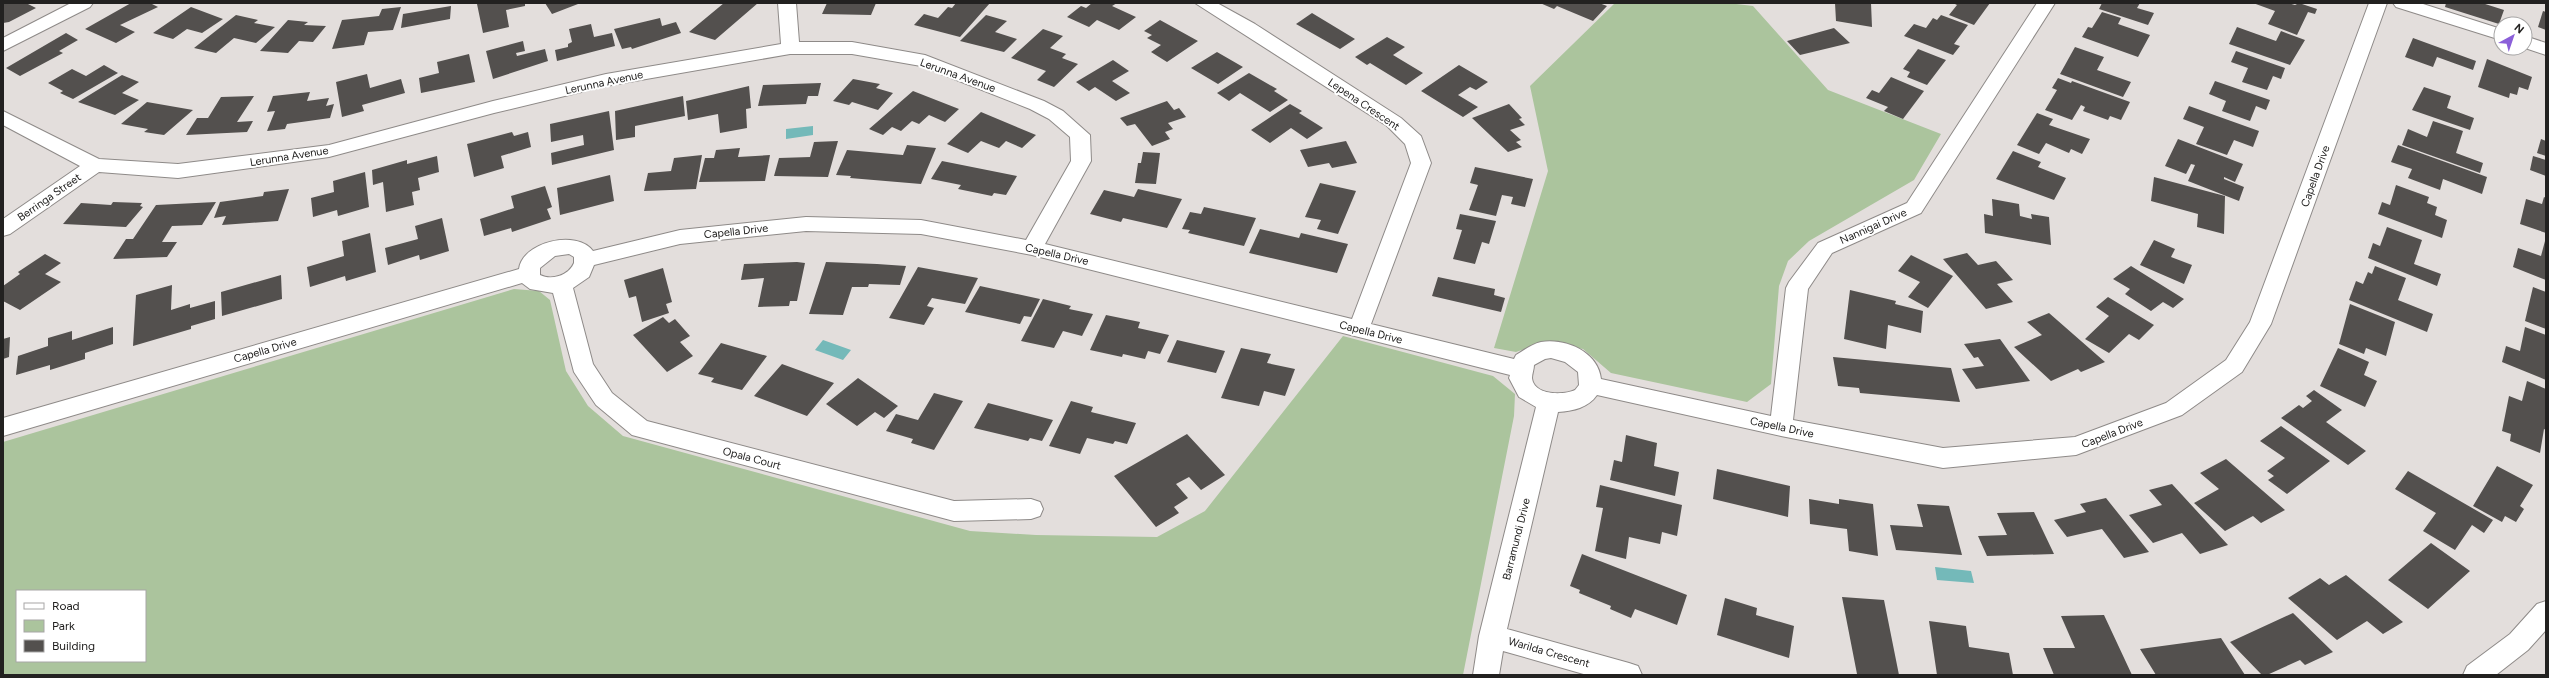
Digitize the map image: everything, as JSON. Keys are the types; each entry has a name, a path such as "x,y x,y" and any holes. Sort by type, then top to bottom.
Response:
{"street":[{"path":"3,45 84,3"},
{"path":"787,3 790,48"},
{"name":"Lepena Crescent","path":"1204,3 1249,28 1394,122 1414,141 1421,163 1359,328"},
{"name":"Nannigai Drive","path":"1781,427 1797,288 1825,248 1914,208 2046,3"},
{"name":"Capella Drive","path":"1590,385 1781,427 1943,458 2076,446 2174,409 2234,366 2260,324 2378,3"},
{"path":"2402,3 2493,32"},
{"path":"2533,45 2546,49"},
{"name":"Lerunna Avenue","path":"3,117 95,165 178,171 293,157 328,151 492,107 606,80 790,48 852,48 924,61 1037,105 1056,115 1080,136 1081,161 1032,248"},
{"name":"Berringa Street","path":"3,229 95,165"},
{"name":"Capella Drive","path":"586,260 680,237 806,224 921,227 1032,248 1521,369"},
{"path":"573,247 584,254 586,260 581,271 561,284 551,286 535,284 528,274 533,261 547,251 556,248 573,247"},
{"name":"Capella Drive","path":"3,427 528,274"},
{"name":"Opala Court","path":"561,284 582,366 604,399 640,428 954,511 1031,509"},
{"path":"1540,351 1562,351 1581,361 1591,377 1590,385 1580,399 1571,403 1549,403 1530,393 1520,377 1521,369 1531,355 1540,351"},
{"name":"Barramundi Drive","path":"1486,675 1492,636 1549,403"},
{"path":"2476,675 2519,642 2546,612"},
{"name":"Warilda Crescent","path":"1492,636 1629,675"}],"green space":[{"path":"1615,3 1728,3 1753,6 1828,90 1941,134 1914,180 1809,241 1788,261 1779,286 1771,384 1747,402 1611,373 1583,349 1545,342 1516,352 1494,348 1548,171 1530,86"},
{"path":"514,289 539,291 550,300 566,371 588,406 623,436 970,531 1036,535 1157,537 1205,511 1343,336 1493,376 1515,394 1514,416 1463,675 3,675 3,442"}],"water":[{"path":"813,126 813,135 786,139 786,129"},
{"path":"823,340 851,350 843,360 815,350"},
{"path":"1935,567 1971,571 1974,583 1937,580"}],"building":[{"path":"3,3 26,3 36,8 9,22 3,23"},
{"path":"131,3 150,3 158,7 120,25 135,32 116,43 85,29"},
{"path":"525,3 525,6 506,10 509,27 483,33 477,4"},
{"path":"545,3 577,3 578,4 552,14"},
{"path":"724,3 758,3 715,40 689,32"},
{"path":"827,3 876,3 871,15 822,14"},
{"path":"956,3 990,3 960,37 914,25 924,14 938,18 948,7 952,8"},
{"path":"1092,3 1117,3 1112,6 1136,17 1119,30 1097,20 1089,27 1067,17 1081,6 1086,8"},
{"path":"1540,3 1599,3 1607,6 1593,21 1557,6 1554,9"},
{"path":"1835,3 1871,3 1872,27 1836,21"},
{"path":"1953,3 1990,3 1974,25 1949,15 1957,5"},
{"path":"2102,3 2140,3 2137,8 2154,13 2148,25 2099,9"},
{"path":"2253,3 2288,3 2295,5 2299,3 2317,9 2315,14 2308,12 2297,35 2268,24 2275,11"},
{"path":"2446,3 2482,3 2504,10 2502,16 2493,16 2493,22 2445,7"},
{"path":"451,6 450,19 401,28 403,14"},
{"path":"191,7 223,19 202,33 187,29 173,39 153,33"},
{"path":"401,7 393,30 368,32 364,45 332,49 342,20 379,16 382,9"},
{"path":"2543,11 2546,12 2546,30 2538,27"},
{"path":"2102,12 2121,18 2118,24 2150,35 2138,57 2082,37 2088,27 2092,28"},
{"path":"1312,13 1355,39 1340,49 1296,24"},
{"path":"236,15 258,20 254,23 275,27 256,43 234,38 216,53 194,48"},
{"path":"986,15 1007,21 995,32 1017,39 1004,52 960,41"},
{"path":"1941,15 1968,25 1954,44 1960,46 1953,55 1904,36 1914,24 1926,28 1933,18 1937,20"},
{"path":"660,18 662,26 676,22 681,33 632,49 631,47 622,49 614,29"},
{"path":"288,20 308,22 304,25 326,26 313,42 299,41 288,53 260,51"},
{"path":"1160,20 1198,41 1167,62 1151,52 1161,45 1147,38 1152,35 1144,31"},
{"path":"591,24 594,37 612,33 615,46 557,61 555,50 568,47 568,44 572,42 569,29"},
{"path":"2237,27 2276,41 2281,31 2305,40 2290,65 2229,44"},
{"path":"1834,28 1850,43 1800,55 1787,41"},
{"path":"1043,29 1063,36 1050,48 1066,54 1062,58 1078,64 1054,87 1037,80 1046,71 1011,58"},
{"path":"66,33 78,40 59,51 63,53 20,76 6,68"},
{"path":"1387,37 1405,47 1393,55 1423,73 1406,85 1370,63 1367,65 1355,57"},
{"path":"2413,38 2476,61 2473,70 2437,57 2433,67 2405,57"},
{"path":"523,41 525,51 516,53 517,56 545,49 548,61 493,79 486,51"},
{"path":"2075,47 2104,57 2097,70 2131,82 2123,97 2060,74"},
{"path":"1918,49 1946,60 1927,85 1907,77 1910,72 1903,69"},
{"path":"2236,51 2285,68 2281,79 2273,76 2267,90 2242,82 2248,68 2231,62"},
{"path":"1217,52 1243,67 1218,84 1191,68"},
{"path":"469,54 475,82 421,93 419,78 439,73 437,62"},
{"path":"2487,59 2532,77 2528,90 2519,87 2517,95 2510,93 2509,98 2478,87"},
{"path":"1113,60 1129,71 1112,81 1130,93 1116,101 1095,87 1089,91 1076,82"},
{"path":"104,65 118,73 73,99 60,93 63,91 48,83 72,69 86,76"},
{"path":"1459,65 1488,82 1476,90 1470,87 1458,95 1478,107 1463,117 1421,91"},
{"path":"1249,73 1277,89 1274,91 1288,100 1270,112 1240,93 1229,101 1217,93"},
{"path":"367,74 370,88 401,79 405,93 362,105 364,111 342,117 336,82"},
{"path":"122,75 139,82 122,93 139,100 115,115 78,102"},
{"path":"1891,77 1924,91 1903,119 1884,111 1888,107 1866,98 1872,90 1879,93"},
{"path":"2058,78 2071,83 2072,81 2130,102 2121,120 2110,116 2108,120 2083,111 2085,107 2081,105 2072,120 2045,110 2057,90 2052,88"},
{"path":"853,79 880,84 876,88 893,93 878,110 852,102 849,105 833,101"},
{"path":"2215,81 2270,100 2266,110 2256,106 2250,121 2222,111 2226,101 2209,94"},
{"path":"821,83 818,96 808,96 806,104 758,106 763,85"},
{"path":"749,86 751,108 746,109 747,128 720,133 718,114 688,120 686,101"},
{"path":"2424,87 2451,96 2447,108 2474,118 2470,130 2412,110"},
{"path":"913,91 959,109 945,122 929,115 919,124 912,121 901,131 892,127 883,135 869,129"},
{"path":"310,92 307,101 329,98 326,106 334,104 330,118 287,124 285,129 267,131 275,111 267,112 273,96"},
{"path":"254,96 237,122 253,121 247,132 186,135 197,118 208,118 221,97"},
{"path":"683,96 685,116 635,126 635,137 616,140 615,111"},
{"path":"1167,101 1174,110 1179,108 1186,117 1168,123 1173,129 1165,132 1170,139 1152,146 1135,124 1127,126 1120,118"},
{"path":"147,102 193,110 164,135 144,132 148,129 121,124"},
{"path":"1290,104 1302,111 1299,113 1323,128 1307,139 1291,128 1270,143 1251,130"},
{"path":"1509,104 1522,118 1519,119 1525,125 1510,130 1521,140 1516,142 1522,147 1508,152 1472,118"},
{"path":"2189,106 2259,131 2253,147 2234,140 2227,155 2196,144 2204,127 2183,119"},
{"path":"609,111 614,150 552,165 551,153 584,145 583,135 551,142 550,124"},
{"path":"981,112 1036,135 1022,148 1006,141 999,148 981,141 968,153 947,144"},
{"path":"2037,113 2053,119 2049,125 2090,139 2082,154 2071,149 2069,153 2046,143 2039,154 2017,145"},
{"path":"2433,121 2463,131 2456,153 2483,163 2480,173 2402,145 2408,129 2427,137"},
{"path":"512,132 514,136 528,132 531,147 501,156 504,168 474,177 467,144"},
{"path":"2178,139 2243,164 2235,182 2224,177 2224,179 2244,187 2239,201 2188,181 2195,165 2191,164 2186,174 2165,166"},
{"path":"2541,139 2546,141 2546,156 2537,153"},
{"path":"838,141 828,177 774,176 779,158 810,157 814,142"},
{"path":"1346,141 1357,163 1332,168 1329,163 1308,167 1300,150"},
{"path":"907,145 936,148 921,184 850,178 851,176 836,175 847,150 903,155"},
{"path":"2398,145 2487,177 2482,194 2443,179 2440,190 2408,178 2412,169 2391,162"},
{"path":"740,148 738,157 770,155 765,181 699,182 705,158 714,158 716,150"},
{"path":"2013,151 2041,162 2038,167 2066,178 2054,200 1996,179"},
{"path":"1143,152 1160,153 1156,184 1135,183 1138,163 1141,163"},
{"path":"702,155 696,189 644,191 648,173 671,171 674,158"},
{"path":"437,156 439,172 418,178 420,190 412,192 414,205 386,212 383,182 373,185 372,170 407,160 407,164"},
{"path":"2533,156 2546,160 2546,176 2530,170"},
{"path":"942,161 1017,176 1006,195 994,193 992,196 958,189 961,185 931,179"},
{"path":"1475,167 1533,179 1525,207 1511,204 1513,197 1502,195 1496,216 1469,210 1478,185 1470,183"},
{"path":"365,172 369,207 338,216 337,210 313,217 311,198 334,192 333,181"},
{"path":"610,175 614,201 560,215 557,188"},
{"path":"2154,177 2225,196 2224,234 2197,227 2198,214 2151,201"},
{"path":"1320,183 1356,191 1338,234 1317,229 1321,220 1305,217"},
{"path":"2396,185 2429,197 2427,203 2437,207 2435,215 2447,220 2442,238 2378,214 2382,202 2390,205"},
{"path":"545,186 552,207 547,209 551,219 512,232 511,228 484,236 480,219 514,208 511,196"},
{"path":"289,189 278,221 222,225 226,216 214,218 220,202 263,196 264,192"},
{"path":"1138,189 1182,199 1167,228 1123,218 1121,222 1090,214 1104,190 1134,197"},
{"path":"2544,197 2546,198 2546,233 2520,224 2526,199 2542,204"},
{"path":"1992,199 2019,204 2020,216 2032,219 2031,214 2049,217 2051,245 1985,233 1984,214 1993,216"},
{"path":"113,202 142,203 140,206 143,207 126,227 63,224 81,203 111,205"},
{"path":"216,202 202,225 172,226 162,242 177,242 167,257 113,259 126,239 133,239 156,205"},
{"path":"1204,207 1256,218 1244,246 1188,233 1190,230 1182,229 1190,212 1201,214"},
{"path":"1460,214 1496,221 1489,244 1482,242 1475,264 1453,259 1462,230 1456,229"},
{"path":"442,218 449,251 420,260 419,255 388,265 385,248 418,239 415,226"},
{"path":"2387,227 2422,240 2414,264 2441,274 2437,286 2368,258 2373,243 2380,246"},
{"path":"1260,229 1299,238 1301,233 1348,244 1337,273 1249,253"},
{"path":"370,233 376,272 346,281 345,276 310,287 307,267 344,256 342,241"},
{"path":"2154,240 2175,249 2171,257 2192,265 2184,284 2140,265"},
{"path":"2545,241 2546,280 2513,267 2518,248 2541,256"},
{"path":"1967,253 1978,265 1996,261 2013,280 1997,284 2013,302 1986,309 1943,259"},
{"path":"45,254 61,263 45,274 61,282 20,310 3,301 3,286 20,274 18,272"},
{"path":"1911,255 1953,276 1928,308 1908,297 1920,282 1898,271"},
{"path":"826,262 906,266 900,285 869,284 868,287 852,287 843,315 809,314"},
{"path":"805,263 797,301 790,301 789,306 758,307 764,278 741,280 744,264"},
{"path":"2131,266 2184,299 2173,308 2163,302 2151,311 2125,294 2130,289 2113,279"},
{"path":"2375,266 2406,278 2398,300 2433,314 2427,332 2349,300 2356,281 2363,284 2368,272 2372,274"},
{"path":"918,267 978,278 965,304 932,298 927,306 934,308 924,325 889,318"},
{"path":"663,268 672,302 666,304 669,313 642,322 636,296 629,298 624,280"},
{"path":"281,275 282,299 222,316 221,292"},
{"path":"1438,277 1495,289 1494,295 1505,298 1501,312 1432,296"},
{"path":"172,285 171,310 190,304 190,308 215,301 215,319 191,326 191,329 133,346 136,295"},
{"path":"980,286 1040,299 1031,317 1024,316 1020,324 965,312"},
{"path":"2533,287 2546,292 2546,329 2525,321"},
{"path":"1850,290 1896,301 1895,304 1923,311 1921,333 1888,325 1886,349 1844,339"},
{"path":"2108,297 2154,325 2139,340 2129,334 2109,353 2085,339 2109,316 2096,307"},
{"path":"1043,299 1071,306 1069,309 1093,314 1082,336 1063,331 1054,348 1021,341"},
{"path":"2350,304 2395,322 2386,356 2366,348 2364,354 2339,344"},
{"path":"2049,313 2105,362 2081,372 2078,369 2051,381 2014,347 2042,335 2027,322"},
{"path":"1106,315 1140,322 1138,328 1169,335 1160,354 1148,351 1145,359 1123,354 1122,357 1090,350"},
{"path":"663,317 669,323 675,319 690,336 680,342 693,356 667,372 633,335"},
{"path":"113,327 113,344 85,353 85,359 50,370 50,365 16,375 18,356 48,346 48,338 72,331 72,340"},
{"path":"2525,327 2546,335 2546,380 2502,362 2506,346 2520,351"},
{"path":"10,337 9,357 3,359 3,339"},
{"path":"2000,339 2030,381 1976,389 1962,369 1984,366 1978,357 1974,358 1964,344"},
{"path":"1177,340 1225,351 1216,373 1167,362"},
{"path":"721,343 767,356 742,390 711,382 714,378 698,374"},
{"path":"1241,348 1271,354 1267,363 1295,369 1285,396 1264,391 1259,406 1221,398"},
{"path":"2338,348 2369,362 2364,375 2377,381 2365,407 2320,386"},
{"path":"1833,357 1951,368 1960,402 1860,393 1859,388 1838,386"},
{"path":"782,364 834,383 807,416 754,396"},
{"path":"858,378 898,406 884,418 875,412 857,426 826,404"},
{"path":"2527,381 2546,389 2546,430 2544,429 2540,453 2510,441 2511,434 2502,431 2509,396 2522,401"},
{"path":"2314,390 2342,410 2326,422 2366,451 2348,465 2281,418 2299,405 2303,408 2312,401 2306,396"},
{"path":"934,393 963,401 934,450 911,443 913,439 886,431 896,414 918,420"},
{"path":"1071,401 1093,407 1091,412 1136,423 1127,444 1115,441 1113,444 1087,438 1080,454 1049,446"},
{"path":"988,403 1053,420 1042,441 1030,438 1028,441 974,428"},
{"path":"2281,426 2330,461 2287,494 2268,480 2274,476 2267,471 2285,458 2260,441"},
{"path":"1187,434 1225,475 1201,490 1189,477 1176,484 1188,498 1174,507 1179,513 1156,527 1114,476"},
{"path":"1626,435 1657,443 1654,466 1679,472 1675,496 1610,480 1614,460 1622,462"},
{"path":"2226,459 2285,510 2261,523 2253,516 2225,531 2194,503 2219,489 2200,473"},
{"path":"2497,466 2533,485 2520,506 2524,509 2516,522 2505,516 2502,522 2473,506"},
{"path":"1717,469 1790,486 1788,517 1713,499"},
{"path":"2408,471 2493,520 2484,533 2472,525 2455,550 2423,531 2436,513 2395,489"},
{"path":"2172,484 2228,545 2200,554 2182,533 2153,543 2129,515 2162,505 2149,490"},
{"path":"1600,485 1682,505 1677,536 1662,532 1660,544 1629,537 1626,559 1595,551 1603,508 1596,507"},
{"path":"2106,498 2149,552 2124,558 2102,529 2067,537 2054,520 2086,512 2080,504"},
{"path":"1809,499 1839,504 1839,499 1873,504 1878,556 1849,551 1847,529 1810,524"},
{"path":"1917,504 1949,506 1962,555 1896,550 1890,525 1923,527"},
{"path":"2034,512 2054,554 1987,556 1978,536 2007,535 1997,513"},
{"path":"2431,543 2470,571 2428,609 2388,580"},
{"path":"1582,554 1687,595 1677,625 1635,609 1631,618 1610,609 1611,606 1579,593 1580,590 1570,586"},
{"path":"2346,575 2403,622 2383,634 2367,621 2337,640 2288,598 2320,578 2329,585"},
{"path":"1842,597 1884,600 1899,675 1857,674"},
{"path":"1725,598 1757,608 1756,615 1794,626 1789,658 1717,635"},
{"path":"2293,613 2333,652 2305,665 2300,660 2267,675 2262,675 2230,642"},
{"path":"2104,615 2132,675 2054,675 2043,648 2075,648 2061,616"},
{"path":"1929,621 1966,626 1969,647 2009,653 2013,675 1937,675"},
{"path":"2221,638 2245,675 2156,675 2140,649"}]}
